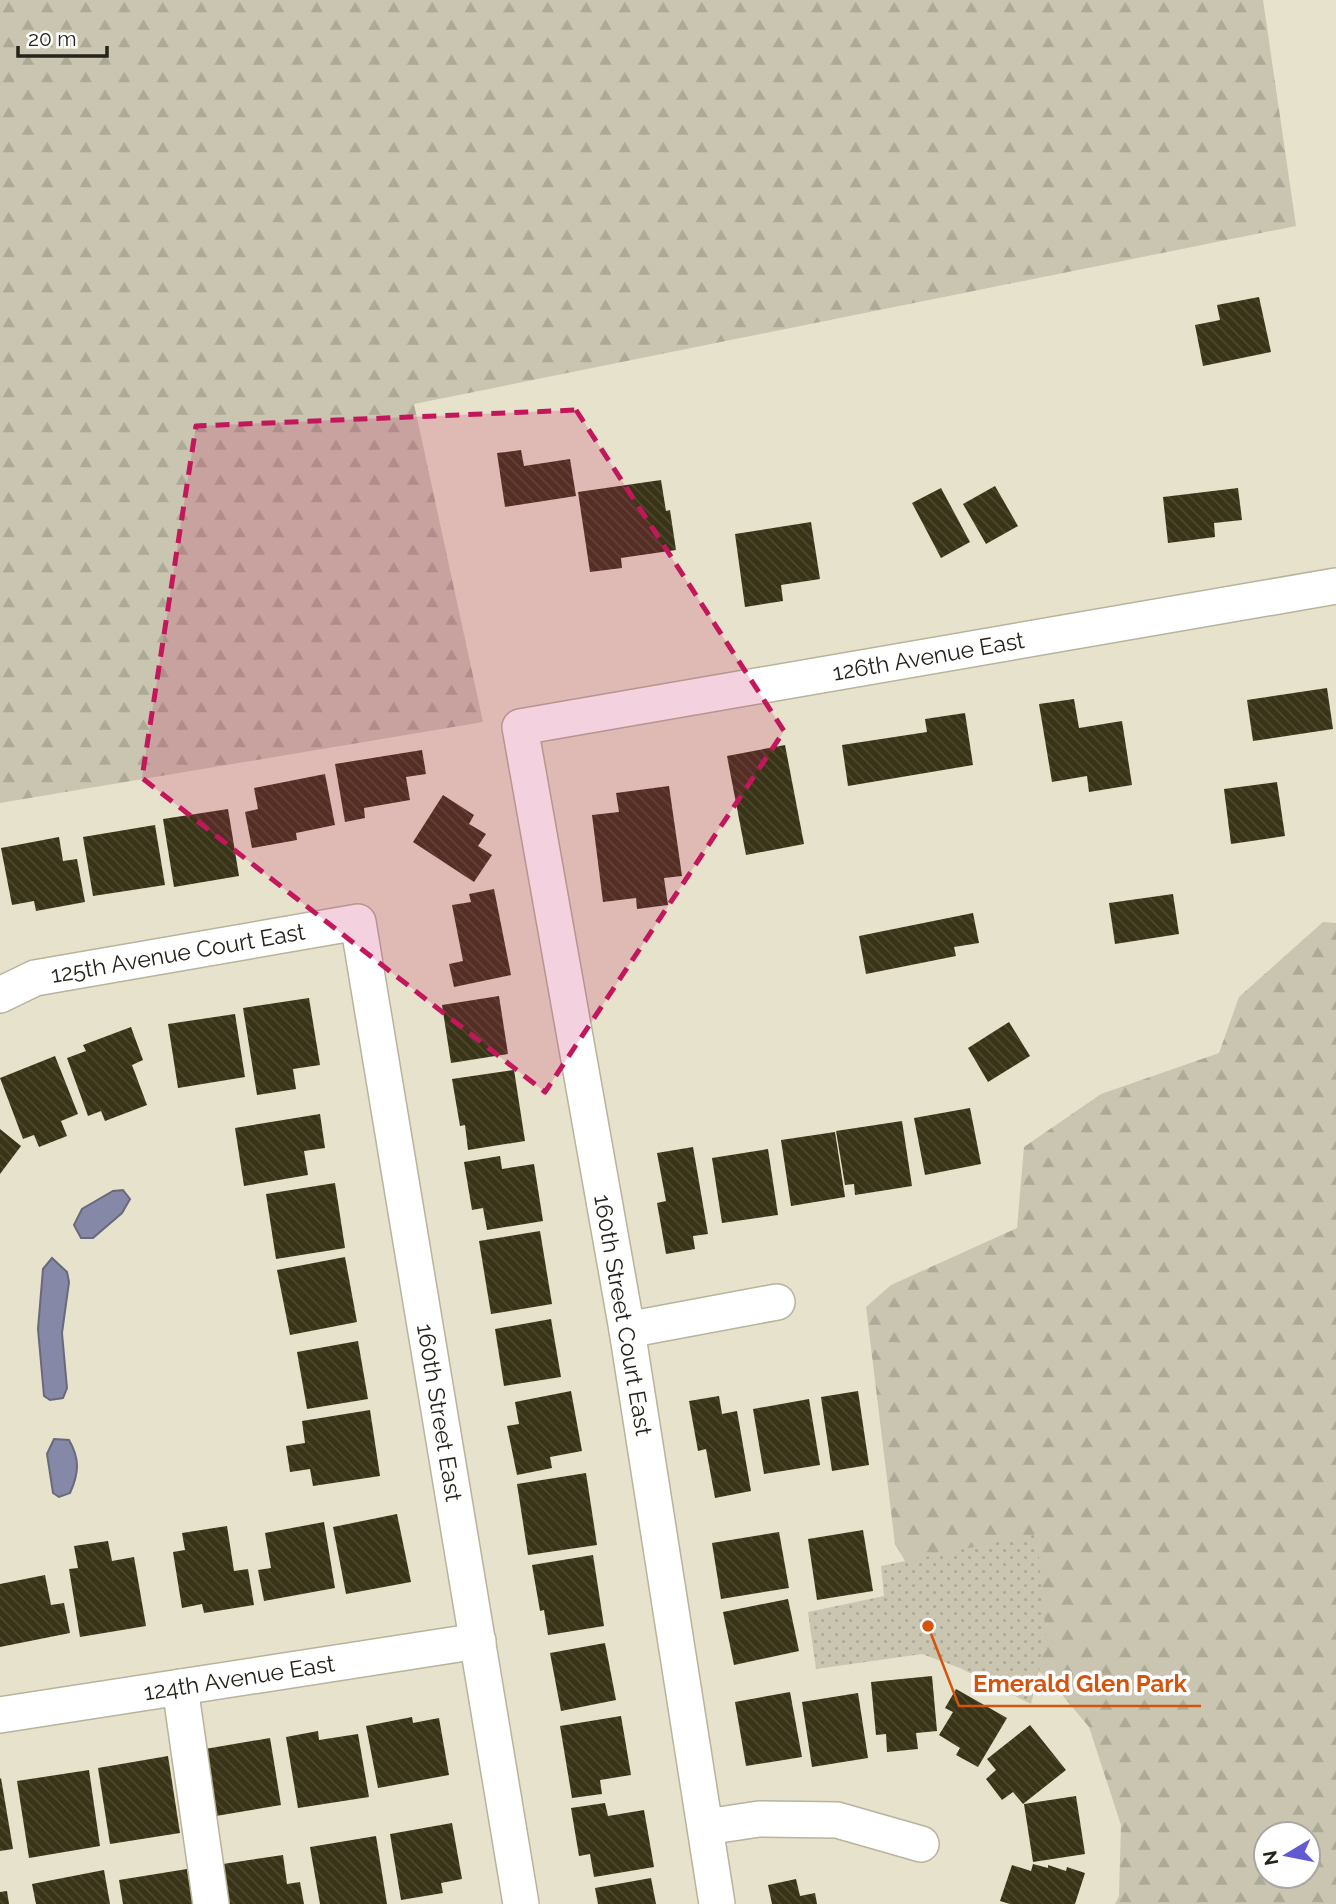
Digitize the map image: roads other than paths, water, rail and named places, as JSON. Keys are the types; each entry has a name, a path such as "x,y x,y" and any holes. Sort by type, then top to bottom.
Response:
{"street":[{"name":"126th Avenue East","path":"520,727 1336,586"},
{"name":"160th Street Court East","path":"520,727 627,1330 718,1904"},
{"name":"125th Avenue Court East","path":"0,995 35,978 358,922"},
{"name":"160th Street East","path":"358,922 521,1904"},
{"path":"627,1330 777,1302"},
{"name":"124th Avenue East","path":"0,1715 478,1641"},
{"path":"180,1687 211,1904"},
{"path":"706,1827 759,1819 836,1820 921,1844"}],"water":[{"path":"123,1190 130,1199 122,1213 93,1238 81,1238 74,1225 82,1209 113,1191"},
{"path":"52,1258 67,1272 69,1282 62,1333 67,1388 63,1398 50,1400 44,1396 38,1329 43,1269"},
{"path":"54,1439 69,1440 77,1460 77,1472 70,1493 59,1497 53,1493 47,1454"}],"place":[{"name":"Emerald Glen Park","path":"928,1626"}]}
